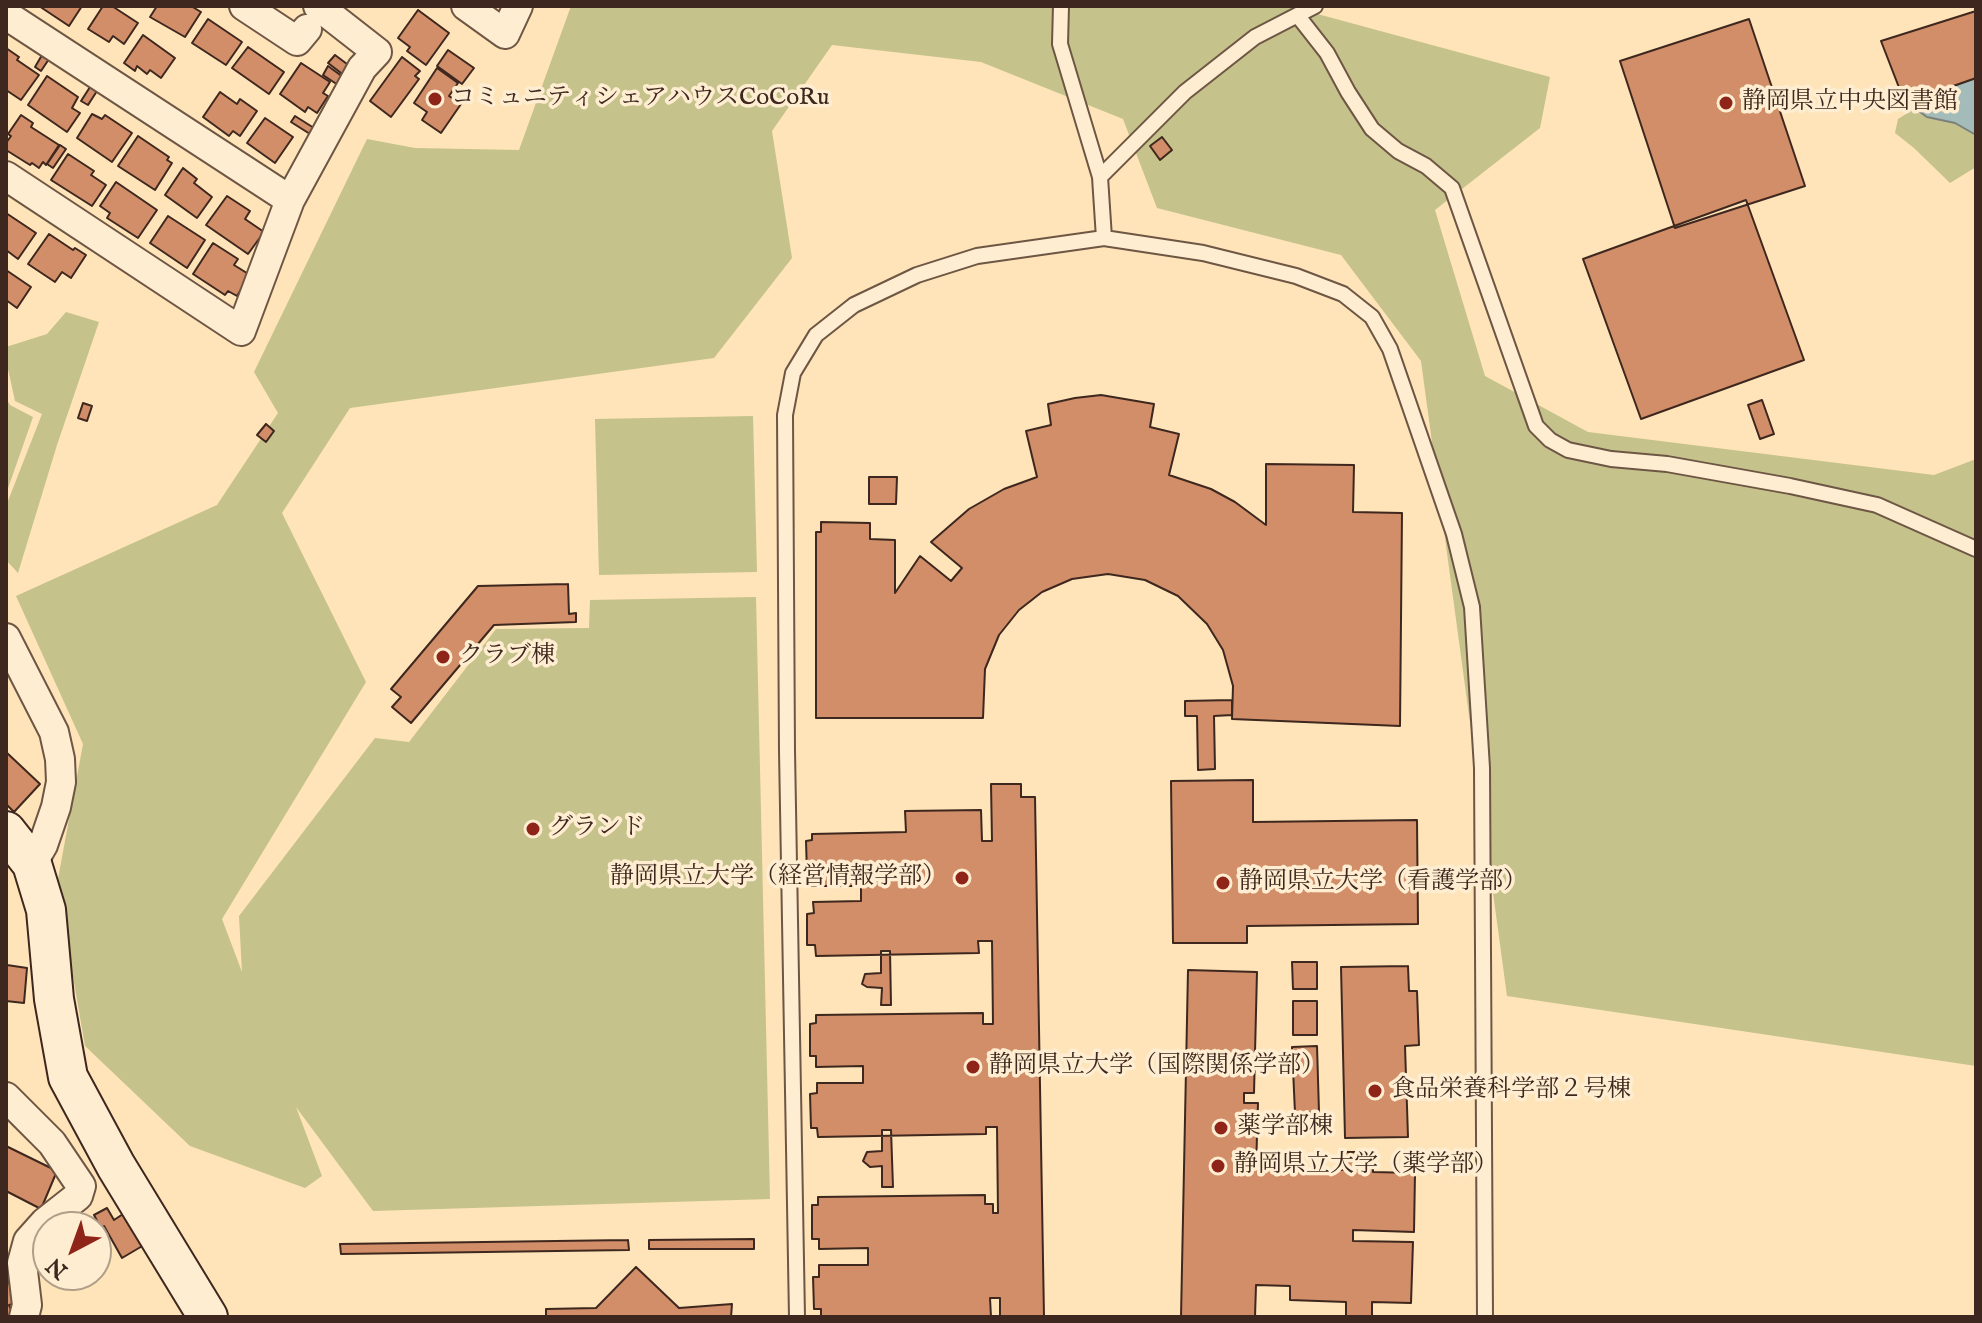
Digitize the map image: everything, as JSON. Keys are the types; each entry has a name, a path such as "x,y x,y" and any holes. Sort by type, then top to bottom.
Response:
{"street":[{"path":"6,176 241,331 290,200 362,68 377,52 312,18 297,41 244,6"},
{"path":"466,6 505,34 518,6"},
{"path":"6,15 290,200"},
{"path":"6,638 54,732 60,759 61,782 56,807 43,845 32,864"},
{"path":"6,831 32,864 46,910 54,999 68,1077 116,1166 208,1317"},
{"path":"6,1097 52,1143 81,1186 78,1196 45,1222 28,1241 22,1263 27,1305 24,1317"}],"lane":[{"path":"1061,6 1060,44 1100,177 1104,238"},
{"path":"1100,177 1185,92 1255,37 1315,6"},
{"path":"1298,16 1327,53 1372,129 1452,188 1536,426 1550,440 1568,450 1611,459 1667,464 1877,505 1976,549"},
{"path":"797,1317 787,767 785,415 793,373 816,335 854,305 917,275 977,256 1104,238 1203,253 1296,276 1343,294 1372,317 1390,349 1454,534 1472,607 1482,768 1485,1317"}],"shaded area":[{"path":"571,6 1288,6 1550,77 1540,128 1435,210 1485,376 1588,432 1934,475 1976,459 1976,1066 1507,996 1421,361 1341,255 1157,208 1123,119 981,62 832,45 772,131 792,258 714,358 350,408 282,513 366,682 222,919 242,972 239,916 375,738 409,742 496,629 589,628 590,600 756,597 770,1199 373,1211 296,1107 322,1176 305,1188 190,1146 85,1046 57,884 83,744 16,596 217,505 278,413 254,372 367,139 415,148 519,150"},
{"path":"1911,111 1955,123 1976,135 1976,167 1950,183 1895,133 1898,119"},
{"path":"66,312 99,322 18,573 6,560 6,506 42,414 15,401 6,347 47,334"},
{"path":"6,398 10,405 33,417 6,494"},
{"path":"753,416 757,572 599,575 595,419"}],"water":[{"path":"1976,78 1976,135 1955,123 1927,117 1917,110 1915,100"}],"building":[{"path":"39,6 82,6 69,26"},
{"path":"103,6 112,6 138,23 124,44 113,36 109,42 88,29"},
{"path":"157,6 191,6 201,12 185,37 150,17"},
{"path":"418,10 449,33 426,65 407,51 410,47 398,38"},
{"path":"1976,11 1976,78 1905,103 1881,41"},
{"path":"208,19 242,42 226,65 192,43"},
{"path":"1749,19 1805,186 1675,228 1620,61"},
{"path":"143,35 175,58 161,78 150,70 147,74 137,66 135,71 124,63"},
{"path":"248,47 284,72 269,94 232,68"},
{"path":"6,48 39,75 21,100 6,90"},
{"path":"448,50 474,68 462,84 437,66"},
{"path":"42,55 49,59 41,71 35,67"},
{"path":"335,55 351,67 345,76 328,63"},
{"path":"402,57 420,71 415,76 419,79 391,117 370,101"},
{"path":"301,63 330,82 323,93 328,96 317,113 308,107 305,112 280,94"},
{"path":"328,66 343,77 338,85 323,75"},
{"name":"コミュニティシェアハウスCoCoRu","path":"437,68 458,83 449,96 461,104 441,133 422,120 427,112 414,103"},
{"path":"47,76 78,97 72,108 80,113 67,132 28,105"},
{"path":"90,87 97,91 88,105 81,101"},
{"path":"220,92 237,104 240,99 257,111 240,136 233,131 229,136 203,117"},
{"path":"92,114 102,119 105,115 132,133 112,162 77,138"},
{"path":"21,115 33,123 31,127 59,145 46,165 43,162 39,168 6,150 11,136 8,134"},
{"path":"295,116 314,128 310,134 291,122"},
{"path":"265,118 293,137 275,163 247,143"},
{"path":"138,136 169,157 167,160 172,163 155,190 118,166"},
{"path":"1162,137 1172,150 1160,160 1150,146"},
{"path":"60,145 66,149 53,168 47,164"},
{"path":"68,154 94,171 91,175 106,185 92,206 51,180"},
{"path":"183,168 197,179 194,183 212,197 197,218 165,195"},
{"path":"116,182 157,210 138,238 107,218 110,213 100,206"},
{"path":"227,196 250,211 245,219 264,232 248,254 206,225"},
{"path":"1746,200 1804,360 1641,419 1583,259"},
{"path":"6,213 36,233 18,259 6,250"},
{"path":"168,216 205,240 187,268 150,243"},
{"path":"49,234 86,255 71,278 62,272 55,282 28,264"},
{"path":"213,243 238,259 234,265 250,275 237,296 228,291 225,295 193,274"},
{"path":"6,270 31,287 17,308 6,300"},
{"path":"1101,395 1154,404 1150,427 1179,434 1169,475 1211,489 1266,525 1266,464 1354,465 1353,512 1402,513 1400,726 1232,719 1233,686 1223,650 1207,624 1178,596 1145,580 1108,574 1072,579 1042,592 1019,610 999,635 985,669 983,718 816,718 816,532 821,532 821,522 870,523 870,539 895,540 895,593 920,556 951,581 962,568 931,542 969,509 1004,489 1037,477 1026,431 1051,425 1048,404"},
{"path":"1762,400 1774,434 1760,439 1748,405"},
{"path":"83,403 92,406 87,421 78,418"},
{"path":"266,424 274,431 266,442 257,435"},
{"path":"869,477 897,477 896,504 869,504"},
{"name":"クラブ棟","path":"568,584 569,614 576,613 576,622 494,625 411,723 392,707 401,697 391,689 478,586"},
{"path":"1232,700 1232,715 1214,716 1215,769 1198,770 1197,716 1185,716 1185,701"},
{"path":"6,752 40,784 14,812 6,804"},
{"path":"1253,780 1253,822 1417,820 1418,924 1247,926 1247,943 1173,943 1171,781"},
{"path":"991,784 1021,784 1021,797 1035,797 1044,1317 1000,1317 1000,1298 990,1298 991,1317 821,1317 821,1309 814,1309 813,1277 819,1277 819,1265 868,1265 868,1248 819,1249 819,1239 812,1239 812,1205 818,1205 818,1197 985,1195 985,1204 993,1204 993,1213 998,1213 997,1127 986,1127 986,1134 818,1137 817,1128 811,1128 810,1094 817,1093 817,1083 863,1083 863,1066 816,1067 816,1056 810,1056 810,1024 816,1023 816,1015 983,1013 983,1024 993,1024 992,941 978,941 979,953 816,956 815,945 807,945 807,914 814,913 813,902 861,901 861,886 812,886 812,874 807,874 806,841 812,840 812,834 906,832 905,811 981,810 982,841 992,841"},
{"path":"881,951 890,951 891,1005 881,1005 882,988 862,984 865,974 881,973"},
{"path":"6,957 7,965 27,968 24,1003 6,1001"},
{"path":"1292,962 1317,962 1317,989 1293,989"},
{"name":"食品栄養科学部２号棟","path":"1408,966 1409,991 1417,991 1419,1045 1405,1046 1408,1137 1345,1138 1341,967"},
{"name":"薬学部棟","path":"1188,970 1257,972 1254,1093 1244,1093 1244,1103 1258,1103 1256,1169 1344,1170 1345,1152 1373,1152 1373,1172 1415,1173 1414,1232 1353,1230 1353,1241 1413,1242 1411,1303 1372,1302 1372,1317 1346,1317 1346,1302 1290,1300 1290,1286 1256,1285 1255,1317 1181,1317"},
{"path":"1293,1001 1317,1001 1317,1035 1293,1035"},
{"path":"1317,1046 1319,1112 1295,1113 1292,1047"},
{"path":"882,1130 891,1130 893,1187 882,1187 882,1166 870,1167 863,1161 867,1152 882,1151"},
{"path":"6,1146 57,1171 41,1209 6,1191"},
{"path":"123,1214 144,1245 122,1258 112,1240 112,1217 114,1220"},
{"path":"754,1239 754,1249 649,1249 649,1240"},
{"path":"628,1240 629,1250 341,1254 340,1244"},
{"path":"636,1267 679,1308 732,1304 731,1317 546,1317 546,1309 596,1308"},
{"path":"6,1274 16,1303 9,1305 14,1317 6,1317"}],"place":[{"name":"コミュニティシェアハウスCoCoRu","path":"435,99"},
{"name":"静岡県立中央図書館","path":"1726,103"},
{"name":"クラブ棟","path":"443,657"},
{"name":"グランド","path":"533,829"},
{"name":"静岡県立大学（経営情報学部）","path":"962,878"},
{"name":"静岡県立大学（看護学部）","path":"1223,883"},
{"name":"静岡県立大学（国際関係学部）","path":"973,1067"},
{"name":"食品栄養科学部２号棟","path":"1375,1091"},
{"name":"薬学部棟","path":"1221,1128"},
{"name":"静岡県立大学（薬学部）","path":"1218,1166"}]}
